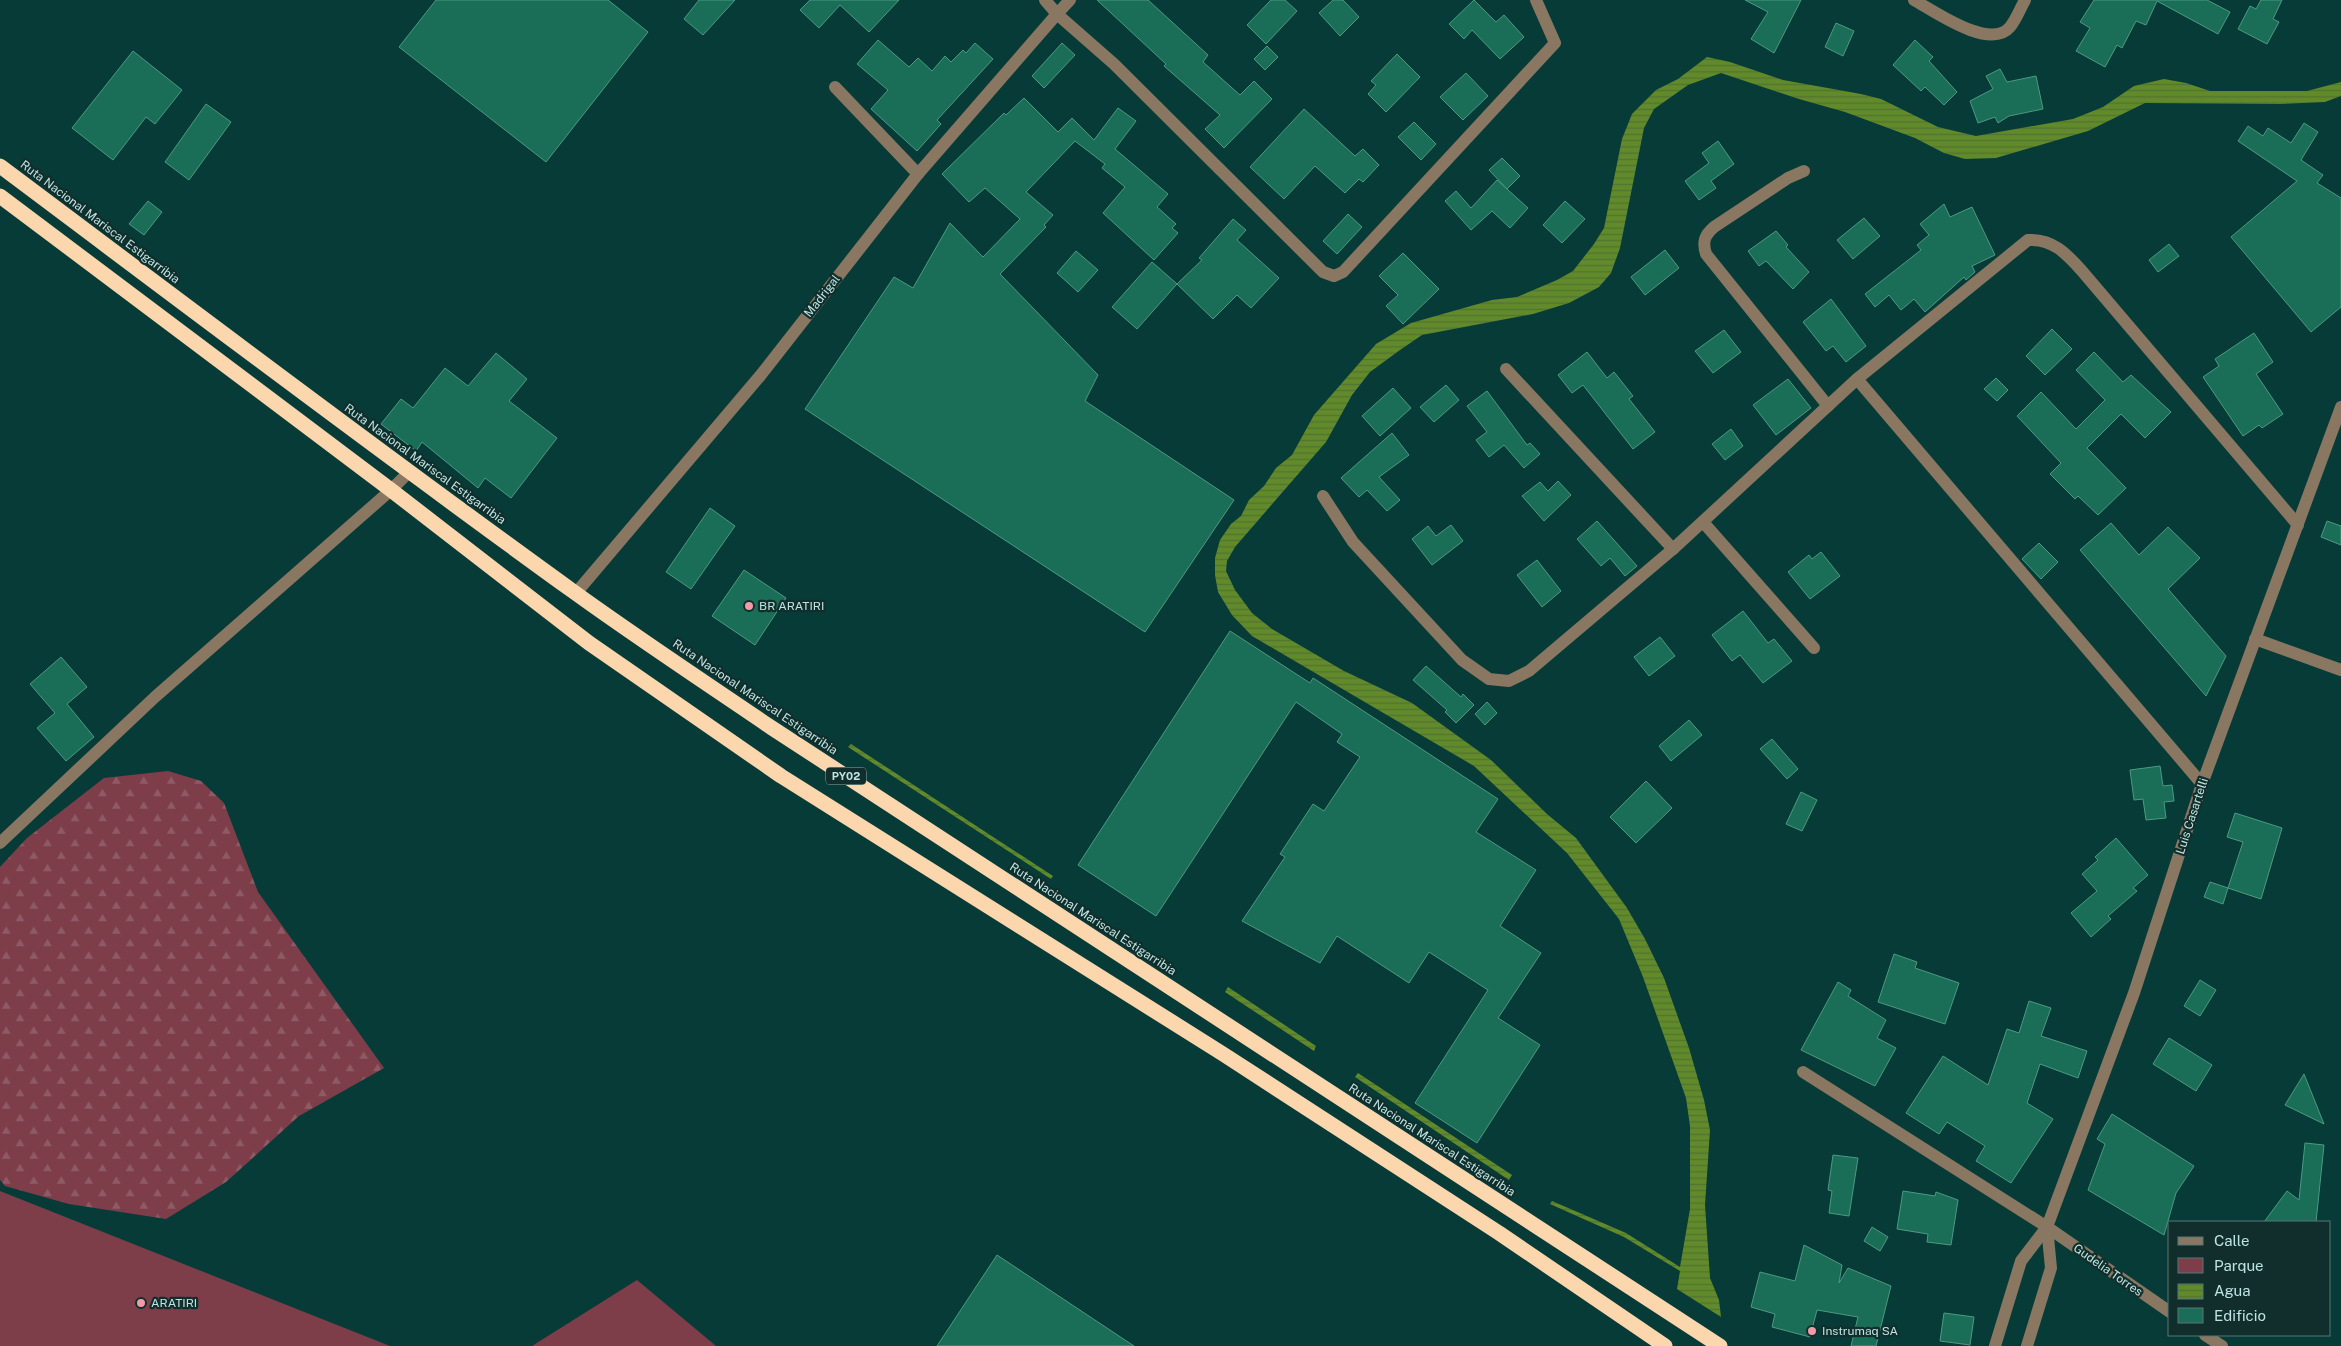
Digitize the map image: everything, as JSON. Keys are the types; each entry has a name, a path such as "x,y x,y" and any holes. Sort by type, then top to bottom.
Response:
{"highway":[{"name":"Ruta Nacional Mariscal Estigarribia","path":"0,166 576,594 772,728 1720,1346"},
{"name":"PY02","path":"0,196 391,490 589,643 781,776 1223,1054 1499,1233 1666,1346"}],"street":[{"path":"1045,0 1057,14 1114,64 1323,272 1334,276 1342,272 1555,43 1536,0"},
{"name":"Madrigal","path":"576,594 760,376 918,174 1070,0"},
{"path":"1914,0 1974,32 1989,36 2001,34 2009,28 2026,0"},
{"path":"835,87 918,174"},
{"path":"1804,171 1788,178 1714,227 1706,235 1703,246 1706,254 1828,406"},
{"path":"1323,496 1353,542 1462,660 1489,679 1509,681 1529,672 1673,549 1857,379 2028,240 2041,240 2055,245 2082,271 2298,525"},
{"path":"1506,369 1673,549"},
{"path":"1857,379 2202,784"},
{"name":"Luis Casartelli","path":"1995,1346 2021,1261 2047,1227 2134,992 2202,784 2341,407"},
{"path":"0,843 155,697 391,490 410,471"},
{"path":"1703,522 1814,648"},
{"path":"2255,639 2341,670"},
{"name":"Gudelia Torres","path":"1803,1072 2047,1227 2168,1311"},
{"name":"Luis Casartelli","path":"2027,1346 2051,1268 2047,1227"},
{"path":"2206,1336 2222,1346"}],"green space":[{"path":"168,771 201,781 224,803 258,892 384,1068 299,1116 226,1182 166,1219 69,1204 5,1186 0,1180 0,867 27,838 104,778"},
{"name":"ARATIRI","path":"0,1191 390,1346 0,1346"},
{"path":"637,1280 716,1346 532,1346"}],"water":[{"path":"1707,57 1730,62 1783,80 1881,99 1938,127 1976,136 2073,119 2103,107 2134,86 2164,79 2186,83 2210,91 2307,91 2341,82 2341,96 2325,102 2281,104 2145,103 2088,131 1996,158 1965,159 1944,153 1915,138 1845,112 1721,73 1688,85 1654,109 1644,128 1620,248 1611,273 1599,287 1569,303 1533,314 1422,335 1370,372 1352,395 1326,442 1235,547 1227,561 1226,571 1235,590 1252,613 1272,629 1344,671 1412,703 1491,760 1547,814 1576,838 1627,908 1664,978 1689,1048 1704,1100 1710,1130 1705,1205 1710,1278 1719,1300 1721,1317 1677,1289 1680,1271 1624,1237 1550,1204 1552,1201 1626,1233 1680,1267 1690,1209 1690,1126 1686,1098 1643,977 1619,919 1567,853 1474,766 1252,636 1232,615 1218,592 1215,575 1215,558 1220,540 1231,524 1241,516 1249,500 1264,486 1276,468 1292,455 1314,415 1376,344 1411,323 1492,300 1517,297 1573,271 1604,228 1622,139 1632,114 1656,90 1678,79"},
{"path":"851,744 1053,876 1051,879 848,747"},
{"path":"1228,987 1316,1046 1314,1051 1225,992"},
{"path":"1358,1073 1512,1175 1509,1180 1355,1077"}],"building":[{"path":"436,0 608,0 648,32 546,162 399,47"},
{"path":"699,0 735,0 703,35 684,19"},
{"path":"810,0 899,0 869,32 840,5 819,28 800,10"},
{"path":"1097,0 1148,0 1208,55 1203,62 1240,95 1254,81 1272,99 1224,148 1205,129 1220,115 1164,66 1166,64"},
{"path":"1271,0 1285,0 1297,11 1266,44 1247,25"},
{"path":"1333,0 1343,0 1359,17 1340,36 1319,13"},
{"path":"1474,0 1496,22 1504,15 1524,37 1500,59 1472,30 1464,39 1449,24"},
{"path":"1745,0 1801,0 1774,53 1751,39 1768,12"},
{"path":"2094,0 2207,0 2230,12 2218,34 2157,1 2146,25 2136,21 2122,48 2117,45 2105,67 2076,51 2090,28 2080,22"},
{"path":"2261,0 2282,0 2273,19 2279,22 2267,44 2238,29 2250,6 2256,9"},
{"path":"1836,23 1854,31 1843,56 1825,47"},
{"path":"878,40 909,67 918,58 932,71 945,56 951,62 963,50 966,53 975,43 993,59 937,120 941,124 917,151 871,109 888,90 857,64"},
{"path":"1915,40 1933,57 1929,61 1957,92 1944,105 1925,87 1921,91 1893,65"},
{"path":"1062,43 1075,55 1044,88 1032,76"},
{"path":"1267,46 1278,57 1265,70 1254,59"},
{"path":"133,51 182,90 155,124 146,117 113,160 72,128"},
{"path":"1397,54 1420,77 1386,112 1368,94 1376,85 1371,81"},
{"path":"2000,69 2007,82 2036,76 2043,109 2009,116 1998,123 1995,117 1978,123 1970,101 1993,89 1986,76"},
{"path":"1466,73 1488,96 1463,120 1440,97"},
{"path":"1024,98 1058,132 1072,118 1094,140 1118,108 1136,121 1115,149 1168,194 1157,207 1176,224 1172,228 1178,233 1154,260 1103,213 1125,187 1102,168 1105,164 1075,141 1026,192 1053,215 1044,225 1046,227 1000,274 1098,375 1085,401 1234,500 1145,632 805,409 894,277 913,288 950,223 983,257 1020,219 985,188 969,202 942,174 1004,113 1006,115"},
{"path":"206,104 231,122 189,180 165,162"},
{"path":"1304,109 1355,156 1363,149 1379,165 1363,182 1359,179 1345,193 1315,166 1284,199 1250,167"},
{"path":"1414,122 1436,144 1421,160 1398,137"},
{"path":"2304,123 2318,132 2301,160 2323,175 2317,183 2341,198 2341,307 2311,332 2231,237 2297,181 2238,141 2248,126 2263,136 2268,128 2291,143"},
{"path":"1718,141 1734,164 1711,181 1716,188 1699,200 1685,181 1709,163 1702,153"},
{"path":"1502,158 1520,176 1507,189 1489,170"},
{"path":"1497,180 1528,208 1510,228 1492,211 1471,230 1445,201 1456,191 1471,208"},
{"path":"148,201 162,212 144,235 129,224"},
{"path":"1565,201 1585,219 1562,243 1543,225"},
{"path":"1944,204 1950,217 1972,207 1995,255 1972,266 1975,272 1966,280 1964,277 1925,312 1914,299 1901,310 1889,295 1875,307 1865,294 1921,250 1917,245 1929,235 1920,224"},
{"path":"1348,214 1362,227 1337,254 1323,241"},
{"path":"1864,218 1880,236 1853,259 1837,240"},
{"path":"1233,219 1246,230 1237,240 1279,278 1251,308 1237,295 1213,319 1177,284 1202,260 1199,258"},
{"path":"1776,231 1788,245 1786,247 1809,272 1793,289 1766,261 1759,266 1748,251"},
{"path":"2169,244 2179,256 2158,272 2149,260"},
{"path":"1665,250 1679,268 1645,295 1631,277"},
{"path":"1076,251 1098,270 1078,292 1057,273"},
{"path":"1403,253 1439,289 1403,324 1386,306 1398,295 1379,276"},
{"path":"1152,262 1177,284 1137,329 1112,307"},
{"path":"1831,299 1866,346 1846,362 1833,346 1826,351 1803,322"},
{"path":"2052,329 2072,349 2045,375 2026,356"},
{"path":"1724,330 1741,352 1713,373 1695,351"},
{"path":"2254,333 2273,362 2256,374 2283,414 2262,428 2259,425 2243,436 2203,377 2219,366 2215,359"},
{"path":"1587,352 1607,378 1614,372 1633,396 1629,399 1655,432 1633,449 1583,385 1572,393 1558,375"},
{"path":"2094,352 2123,382 2131,375 2171,412 2145,438 2121,414 2087,448 2126,488 2098,515 2078,496 2075,499 2050,474 2061,463 2017,416 2041,392 2076,429 2105,400 2076,370"},
{"path":"496,353 527,379 509,401 557,438 511,498 485,478 478,488 422,442 416,451 381,424 401,399 413,408 445,368 468,386"},
{"path":"1996,378 2008,390 1997,401 1984,389"},
{"path":"1788,379 1811,408 1776,435 1753,405"},
{"path":"1446,385 1459,400 1434,422 1420,407"},
{"path":"1393,388 1411,408 1380,436 1362,416"},
{"path":"1487,391 1527,445 1530,443 1540,454 1524,468 1504,445 1489,457 1476,440 1487,432 1467,406"},
{"path":"1731,429 1743,446 1725,460 1712,444"},
{"path":"1392,433 1409,455 1379,477 1400,500 1387,511 1367,490 1359,497 1341,478"},
{"path":"1558,481 1571,495 1544,521 1522,496 1540,482 1548,491"},
{"path":"710,508 735,526 691,589 666,572"},
{"path":"1597,521 1637,566 1625,576 1610,558 1601,566 1577,539"},
{"path":"2327,521 2341,526 2341,545 2321,537"},
{"path":"2111,523 2139,555 2168,527 2200,558 2168,589 2226,656 2206,696 2080,550"},
{"path":"1451,525 1463,541 1432,565 1412,539 1428,526 1436,536"},
{"path":"2039,543 2058,562 2041,579 2022,559"},
{"path":"1821,552 1840,576 1810,599 1788,572 1809,555 1812,559"},
{"path":"1537,560 1561,591 1542,607 1517,575"},
{"path":"744,570 786,598 755,645 712,616"},
{"path":"1743,611 1768,643 1774,639 1792,661 1763,683 1740,655 1732,661 1712,635"},
{"path":"1230,631 1310,683 1313,678 1498,799 1476,832 1536,870 1500,926 1541,953 1498,1018 1540,1045 1477,1143 1415,1103 1488,990 1429,952 1409,983 1337,936 1320,963 1242,921 1285,857 1280,854 1313,804 1324,811 1360,757 1337,742 1342,734 1296,702 1156,916 1078,865"},
{"path":"1660,637 1675,656 1649,676 1634,657"},
{"path":"61,657 87,687 67,704 94,737 66,761 37,728 55,713 30,684"},
{"path":"1426,666 1461,697 1463,694 1474,705 1456,723 1445,712 1447,710 1413,680"},
{"path":"1487,702 1497,713 1485,725 1475,714"},
{"path":"1689,720 1702,735 1671,761 1659,746"},
{"path":"1772,739 1798,769 1787,779 1760,749"},
{"path":"2160,766 2163,786 2172,785 2174,801 2164,802 2166,818 2146,820 2143,799 2134,800 2130,770"},
{"path":"1646,781 1672,808 1636,843 1610,817"},
{"path":"1801,792 1817,800 1802,831 1786,824"},
{"path":"2235,813 2282,828 2261,899 2228,888 2243,842 2227,837"},
{"path":"2116,838 2148,875 2133,888 2137,891 2108,916 2111,919 2091,937 2071,913 2097,891 2082,874 2098,860 2095,857"},
{"path":"2210,882 2228,888 2223,904 2204,897"},
{"path":"1894,954 1917,962 1915,968 1959,983 1945,1024 1878,1002"},
{"path":"2200,980 2216,990 2200,1016 2184,1006"},
{"path":"1838,982 1851,990 1848,996 1886,1020 1877,1038 1896,1048 1875,1086 1801,1050"},
{"path":"2029,1001 2051,1008 2041,1036 2087,1051 2078,1078 2040,1064 2027,1103 2053,1119 2011,1183 1976,1161 1985,1146 1947,1122 1939,1134 1906,1113 1943,1056 1988,1085 2007,1029 2019,1033"},
{"path":"2169,1038 2212,1065 2196,1091 2153,1064"},
{"path":"2304,1074 2324,1124 2285,1105"},
{"path":"2112,1114 2194,1166 2176,1193 2164,1235 2088,1190 2105,1144 2097,1139"},
{"path":"2305,1143 2324,1145 2316,1221 2265,1221 2287,1191 2299,1200"},
{"path":"1833,1155 1858,1158 1849,1216 1829,1213 1832,1191 1828,1190"},
{"path":"1903,1191 1935,1196 1936,1192 1958,1200 1951,1245 1927,1242 1928,1234 1897,1229"},
{"path":"1872,1227 1888,1237 1880,1251 1864,1241"},
{"path":"1804,1245 1842,1265 1839,1283 1848,1268 1891,1286 1876,1346 1851,1346 1858,1317 1817,1310 1810,1337 1772,1327 1775,1314 1751,1307 1760,1272 1795,1281"},
{"path":"997,1255 1134,1346 937,1346"},
{"path":"1944,1313 1974,1317 1970,1345 1940,1341"}],"place":[{"name":"BR ARATIRI","path":"749,606"},
{"name":"ARATIRI","path":"141,1303"},
{"name":"Instrumaq SA","path":"1812,1331"}]}
